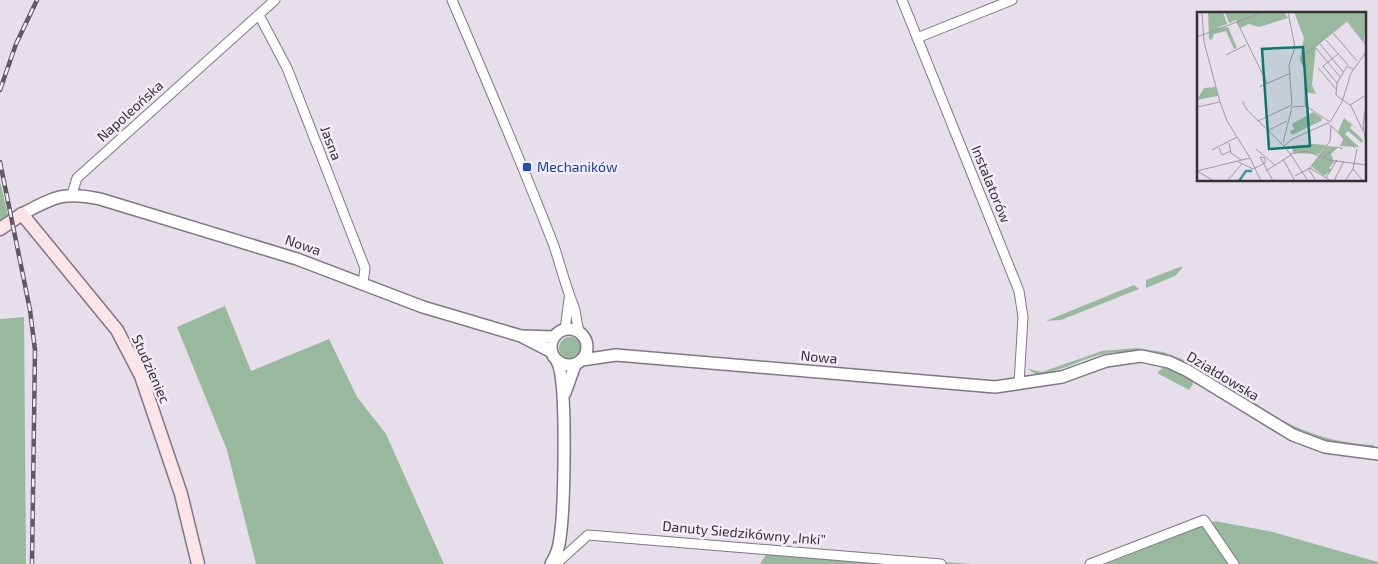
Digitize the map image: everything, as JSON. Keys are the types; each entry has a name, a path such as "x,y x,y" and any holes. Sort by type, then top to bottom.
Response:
{"main road":[{"path":"0,229 22,214"},
{"name":"Studzieniec","path":"22,214 117,330 141,376 181,494 198,564"}],"street":[{"name":"Napoleońska","path":"72,194 77,178 275,0"},
{"path":"452,0 531,187 566,279 569,299 565,330"},
{"name":"Instalatorów","path":"902,0 1019,291 1023,317 1019,384"},
{"path":"917,38 1012,0"},
{"name":"Jasna","path":"259,16 287,68 365,268 363,283"},
{"path":"22,214 51,198 72,194"},
{"name":"Nowa","path":"72,194 100,199 260,247 363,283 423,307 520,336 554,337"},
{"path":"563,397 579,362 587,352 576,323 574,309 569,299"},
{"path":"552,564 558,548 562,518 562,369 554,357 554,337 565,330"},
{"path":"565,330 583,338"},
{"name":"Nowa","path":"520,336 554,357"},
{"name":"Nowa","path":"583,338 616,355"},
{"name":"Nowa","path":"579,362 616,355 974,386 995,387 1019,384"},
{"path":"554,357 567,366 579,362"},
{"name":"Działdowska","path":"1019,384 1062,377 1122,357 1155,358 1188,371 1293,435 1324,447 1378,454"},
{"path":"1090,564 1204,520 1234,564"},
{"name":"Danuty Siedzikówny „Inki”","path":"556,564 588,535 941,564"}],"green space":[{"path":"0,181 8,215 0,220"},
{"path":"1183,267 1175,276 1146,288 1146,280"},
{"path":"1134,285 1139,289 1061,320 1046,321"},
{"path":"225,306 251,371 329,339 357,397 386,434 444,564 256,564 227,450 177,327"},
{"path":"24,317 26,564 0,564 0,319"},
{"path":"566,337 574,337 581,344 581,352 574,359 566,359 559,352 559,344"},
{"path":"1137,348 1163,352 1182,359 1248,400 1247,403 1199,376 1142,355 1108,353 1042,374 1035,374 1028,369 1042,372 1102,351"},
{"path":"1165,366 1191,377 1193,384 1189,390 1157,373"},
{"path":"1255,403 1282,420 1311,433 1341,441 1374,445 1374,449 1344,447 1302,435 1252,406"},
{"path":"1215,521 1273,532 1378,562 1378,564 1106,564"},
{"path":"768,551 959,563 972,564 760,564"}],"railway":[{"path":"0,90 16,44 37,0"},
{"path":"0,162 30,310 35,350 32,564"}],"place":[{"name":"Mechaników","path":"527,167"}]}
